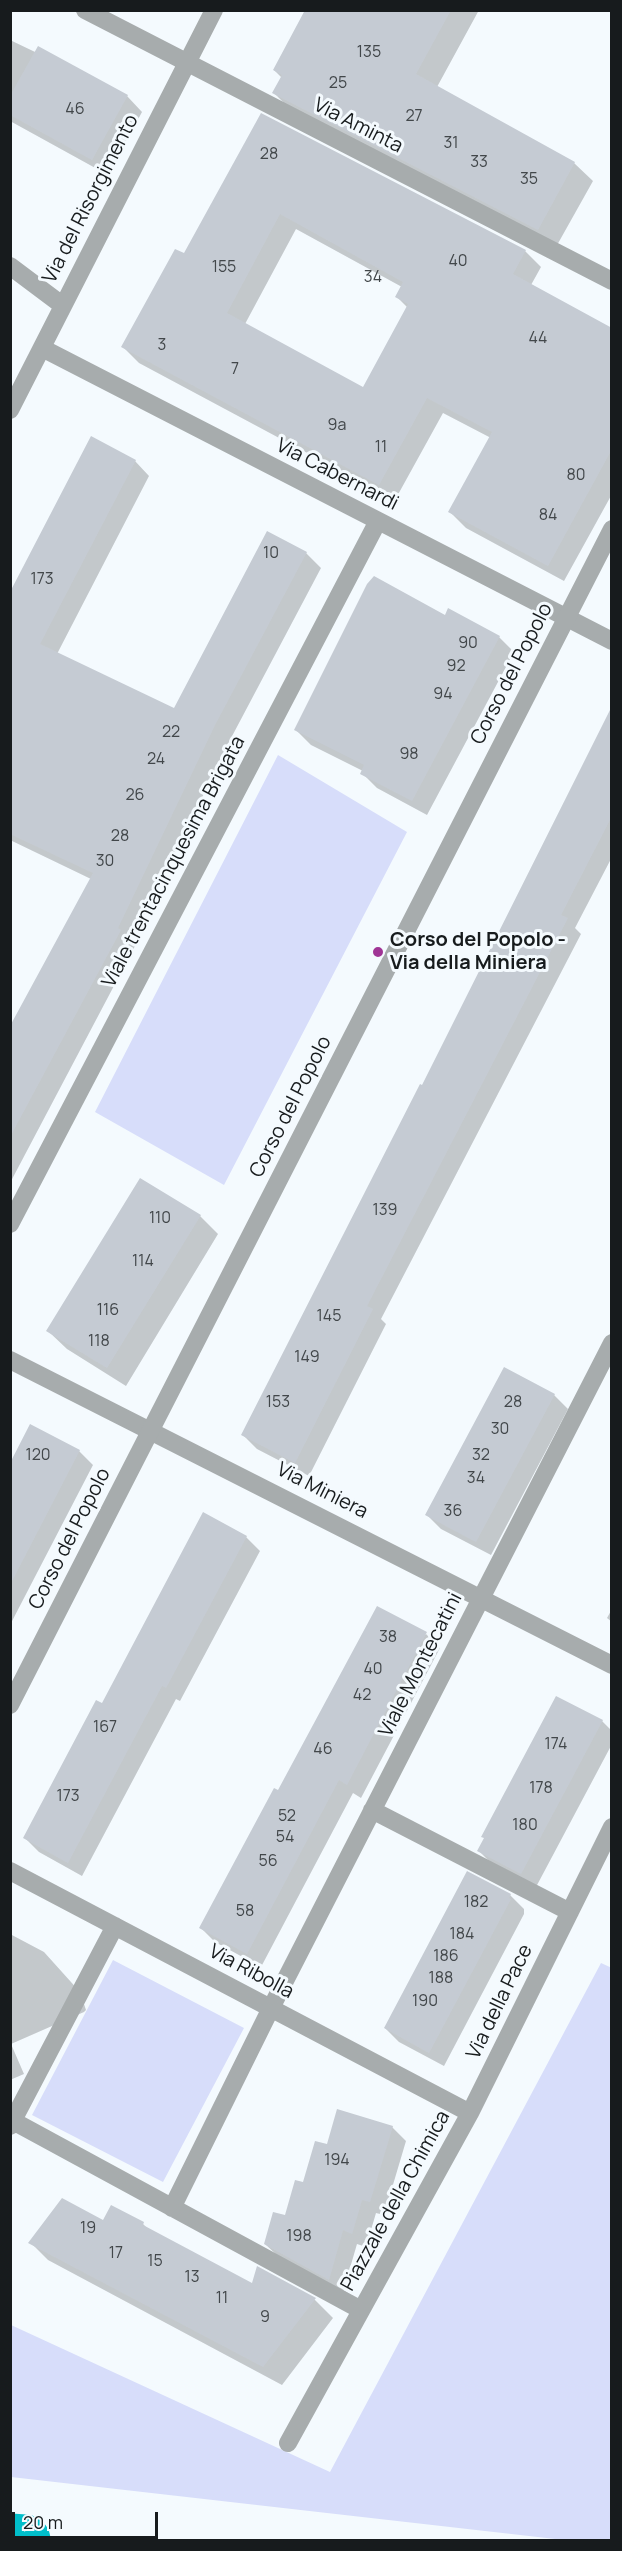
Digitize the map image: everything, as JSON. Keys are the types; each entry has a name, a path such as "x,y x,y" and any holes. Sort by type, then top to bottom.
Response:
{"street":[{"name":"Via Aminta","path":"85,10 612,281"},
{"name":"Via del Risorgimento","path":"10,410 214,10"},
{"path":"10,266 62,305"},
{"name":"Via Cabernardi","path":"42,348 612,641"},
{"name":"Viale trentacinquesima Brigata","path":"10,1224 378,521"},
{"name":"Corso del Popolo","path":"10,1705 612,529"},
{"name":"Viale Montecatini","path":"271,2008 612,1343"},
{"name":"Via Miniera","path":"10,1359 612,1665"},
{"path":"372,1810 570,1912"},
{"name":"Via della Pace","path":"470,2113 612,1827"},
{"name":"Via Ribolla","path":"10,1871 470,2113"},
{"name":"Piazzale della Chimica","path":"115,1926 12,2124 361,2310"},
{"path":"172,2208 271,2008"},
{"name":"Piazzale della Chimica","path":"288,2443 470,2113"}],"shaded area":[{"path":"278,755 407,832 224,1185 95,1112"},
{"path":"113,1960 244,2028 163,2182 32,2115"},
{"path":"601,1963 612,1968 611,2540 564,2540 11,2477 11,2325 330,2472"}],"building":[{"path":"305,10 451,10 416,74 575,162 538,230 272,93 282,75 273,70"},
{"path":"38,46 128,95 92,160 10,115 10,96"},
{"path":"261,113 526,250 513,274 612,328 612,449 548,566 448,512 492,432 427,398 379,485 121,347 175,249 184,253","holes":["280,214 403,282 395,297 408,304 363,387 227,313"]},
{"path":"91,436 136,460 40,644 174,708 267,531 307,552 215,725 118,928 121,930 10,1137 10,1026 93,873 10,834 10,592"},
{"path":"374,576 445,615 448,608 500,636 412,801 360,774 364,765 294,730 367,584"},
{"path":"612,706 612,816 561,915 568,918 367,1306 373,1309 295,1463 241,1435 420,1084 422,1085"},
{"path":"140,1178 201,1215 107,1368 46,1331"},
{"path":"504,1367 555,1394 476,1542 425,1515"},
{"path":"30,1424 80,1450 10,1585 10,1463"},
{"path":"203,1512 247,1536 166,1688 162,1686 68,1863 23,1838 96,1700 102,1703"},
{"path":"377,1606 427,1632 347,1785 339,1780 247,1954 199,1928 274,1788 278,1790"},
{"path":"556,1696 603,1720 521,1874 477,1851 484,1838 481,1837"},
{"path":"467,1871 511,1894 509,1898 511,1899 429,2053 384,2028"},
{"path":"337,2109 393,2126 370,2202 362,2200 352,2234 343,2230 329,2280 264,2244 273,2212 285,2215 295,2180 303,2182 315,2141 327,2144"},
{"path":"62,2198 103,2220 111,2205 144,2222 143,2225 252,2283 257,2266 316,2298 263,2367 28,2243"}],"waterway":[{"path":"10,2539 25,2540"}],"place":[{"name":"Corso del Popolo - Via della Miniera","path":"378,952"}]}
